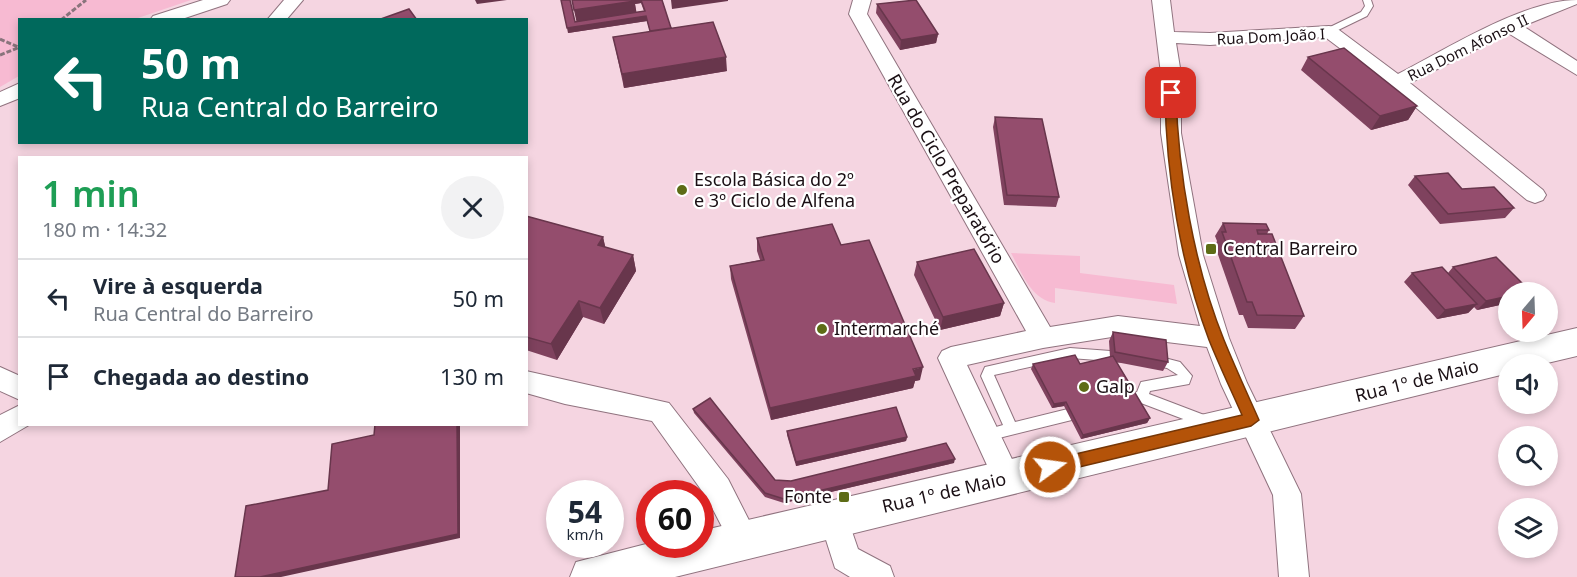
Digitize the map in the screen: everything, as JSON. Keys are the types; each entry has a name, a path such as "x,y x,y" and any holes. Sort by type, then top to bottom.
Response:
{"main road":[{"name":"Rua 1º de Maio","path":"591,577 1577,342"}],"street":[{"path":"165,18 221,0"},
{"path":"278,18 294,0"},
{"name":"Rua do Ciclo Preparatório","path":"862,0 858,14 1043,338"},
{"path":"1161,0 1171,74 1172,133 1191,255 1216,338 1235,423 1287,494 1294,577"},
{"name":"Rua Dom Afonso II","path":"1397,82 1509,25 1572,0"},
{"path":"1509,25 1577,69"},
{"name":"Rua Dom João I","path":"1166,37 1210,39 1329,31 1397,82 1535,195"},
{"path":"0,100 18,90"},
{"path":"1007,478 999,432 951,358 1043,338 1118,326 1216,338"},
{"path":"0,372 18,375"},
{"path":"0,378 18,388"},
{"path":"528,383 565,393 660,411 720,490 733,511 744,540"},
{"path":"0,430 18,418"},
{"path":"834,518 846,558 879,577"}],"lane":[{"path":"1329,31 1364,14 1369,6 1367,0"},
{"path":"1098,407 999,432 987,376 990,371 996,369 1084,352 1170,362 1180,368 1186,376 1184,380 1146,386 1141,396"},
{"path":"1119,402 1141,396 1235,423"}],"path":[{"path":"64,18 86,0"},
{"path":"0,39 18,47"},
{"path":"0,55 18,47"}],"shaded area":[{"path":"0,0 191,0 138,18 18,18 18,77 0,87"},
{"path":"1011,253 1080,256 1080,273 1174,285 1177,304 1055,288 1055,303 1047,301 1033,291"}],"building":[{"path":"561,0 570,0 575,22 645,11 641,0 662,0 671,28 650,31 646,16 567,28"},
{"path":"572,0 634,0 635,1 574,10"},
{"path":"916,0 938,34 901,40 877,4"},
{"path":"409,9 416,18 384,18"},
{"path":"713,22 726,57 622,74 613,37"},
{"path":"1344,48 1417,106 1380,116 1308,57"},
{"path":"995,117 1042,119 1059,197 1007,195"},
{"path":"1448,173 1462,189 1494,187 1514,208 1448,214 1415,176"},
{"path":"528,217 603,237 598,245 633,255 600,308 579,301 551,344 528,338"},
{"path":"1223,223 1266,224 1269,230 1257,230 1258,234 1272,234 1304,316 1257,315 1252,302 1247,302 1222,232 1226,232"},
{"name":"Intermarché","path":"832,224 841,245 869,240 923,367 913,369 916,376 770,408 730,266 764,260 757,238"},
{"path":"974,249 1004,303 943,317 917,262"},
{"path":"1496,257 1521,282 1498,282 1498,298 1486,301 1453,267"},
{"path":"1442,267 1477,304 1445,310 1412,273"},
{"path":"1113,332 1166,340 1168,362 1115,352"},
{"name":"Galp","path":"1075,355 1080,364 1113,356 1150,418 1083,435 1066,402 1054,404 1033,364"},
{"path":"710,398 775,480 791,481 946,443 955,459 784,499 765,493 693,409"},
{"path":"896,407 907,437 796,462 787,431"},
{"path":"375,426 457,426 458,534 260,577 235,577 246,506 328,490 332,444 374,435"}],"place":[{"name":"Escola Básica do 2º e 3º Ciclo de Alfena","path":"682,190"},
{"name":"Central Barreiro","path":"1211,249"},
{"name":"Intermarché","path":"822,329"},
{"name":"Galp","path":"1084,387"},
{"name":"Fonte","path":"844,497"}],"route":[{"path":"1050,467 1201,429 1251,420 1216,338 1191,255 1172,133 1171,93"}]}
